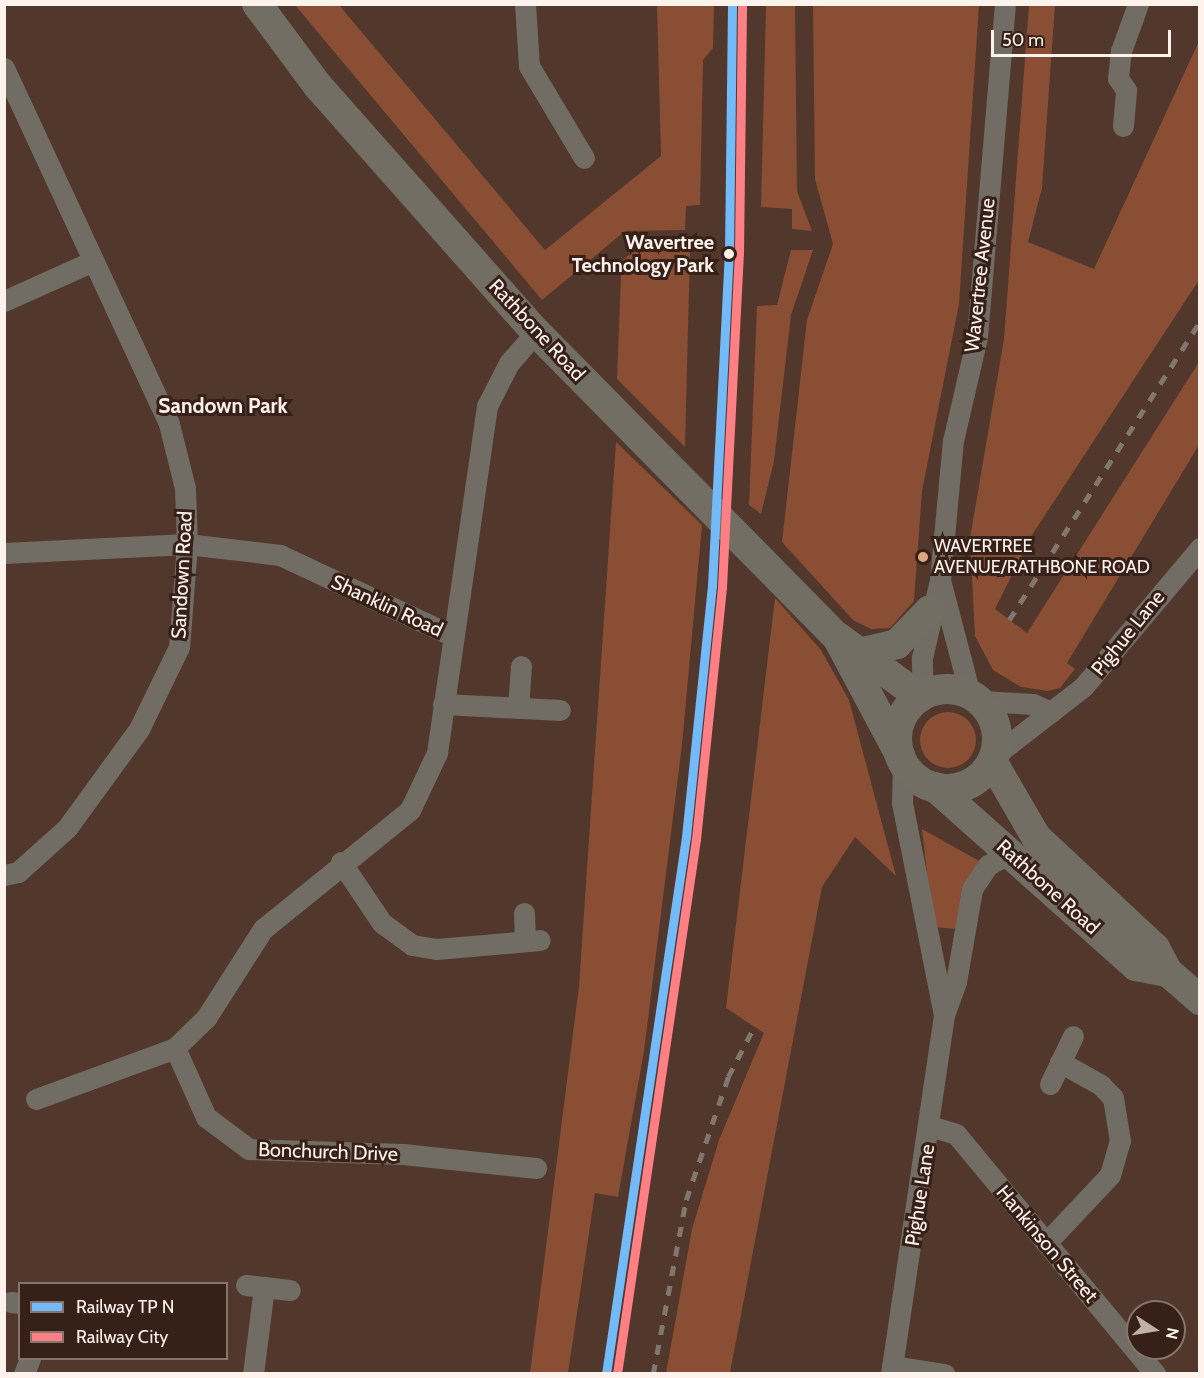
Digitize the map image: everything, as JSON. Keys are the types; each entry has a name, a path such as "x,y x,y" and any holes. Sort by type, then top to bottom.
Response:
{"main road":[{"name":"Rathbone Road","path":"257,4 318,86 536,332 837,637 902,759"},
{"path":"863,652 886,650 910,636 930,610"},
{"name":"Rathbone Road","path":"837,637 863,652 922,696"},
{"path":"954,689 975,697 996,726 993,758 968,784 935,788 902,759 900,723 922,696 954,689"},
{"name":"Rathbone Road","path":"993,758 1035,837 1155,948 1168,972 1200,1000"},
{"name":"Rathbone Road","path":"935,788 956,811 1012,852 1136,966 1168,972"}],"street":[{"path":"525,4 529,66 584,158"},
{"name":"Wavertree Avenue","path":"922,696 930,610 940,580 953,441 977,337 1005,4"},
{"path":"1123,126 1126,90 1118,78 1120,51 1138,4"},
{"name":"Sandown Road","path":"4,68 169,424 185,488 187,544 179,647 139,729 67,828 18,872 4,874"},
{"path":"4,301 93,261"},
{"name":"Shanklin Road","path":"4,553 187,544 280,555 453,636 487,406 509,363 536,332"},
{"name":"Pighue Lane","path":"993,758 1083,687 1200,548"},
{"name":"Wavertree Avenue","path":"940,580 975,697"},
{"path":"36,1099 175,1048 206,1018 263,929 341,862 410,810 436,753 453,636"},
{"path":"518,708 521,666"},
{"path":"975,697 1033,704 1052,712"},
{"path":"443,704 560,710"},
{"name":"Pighue Lane","path":"902,759 902,803 944,1015"},
{"name":"Pighue Lane","path":"891,1370 930,1126 944,1015 956,982 972,889 988,865 1012,852"},
{"path":"341,862 382,923 412,945 436,949 532,940 524,913"},
{"path":"1050,1084 1073,1036"},
{"name":"Bonchurch Drive","path":"175,1048 206,1117 249,1149 403,1154 536,1168"},
{"path":"1046,1243 1110,1175 1119,1141 1113,1098 1101,1085 1060,1062"},
{"name":"Hankinson Street","path":"930,1126 956,1134 1155,1374"},
{"path":"253,1374 255,1286 290,1290"},
{"path":"24,1374 30,1360"},
{"path":"891,1370 944,1374"}],"shaded area":[{"path":"295,5 339,5 545,250 661,156 657,5 714,5 713,48 703,60 700,205 686,206 685,230 625,231 542,300"},
{"path":"766,5 795,5 797,191 812,231 792,229 792,209 761,207"},
{"path":"813,5 979,5 959,304 922,491 914,601 890,628 871,629 853,620 782,542 807,320 833,244 815,179"},
{"path":"1029,5 1055,5 1042,188 1028,242 1094,269 1200,39 1199,280 1032,535 995,609 1027,633 1199,362 1199,445 1067,663 1075,669 1060,688 1048,691 1021,687 993,670 975,636 970,538 1004,339"},
{"path":"690,250 685,447 617,379 621,274 614,267 633,252"},
{"path":"791,250 813,250 791,315 774,461 761,514 749,505 757,306 777,305"},
{"path":"616,442 702,525 682,745 644,1051 618,1197 595,1193 568,1373 530,1373 579,986"},
{"path":"775,598 821,650 849,700 896,876 855,837 822,887 730,1373 666,1373 692,1229 719,1140 764,1033 726,1008"},
{"path":"948,712 959,714 968,720 974,729 976,740 974,751 968,760 959,766 948,768 937,766 928,760 922,751 920,740 922,729 928,720 937,714"},
{"path":"922,829 981,862 957,929 933,927"}],"railway":[{"path":"1009,620 1200,321"},
{"path":"653,1374 686,1200 728,1077 754,1027"}],"transit line":[{"path":"606,1374 686,837 712,586 729,252 732,4"}],"rail line":[{"name":"City","path":"617,1374 696,839 722,587 739,253 742,4"}],"place":[{"name":"Wavertree Technology Park","path":"729,254"},
{"name":"WAVERTREE AVENUE/RATHBONE ROAD","path":"923,557"}],"district":[{"name":"Sandown Park","path":"223,406"}]}
